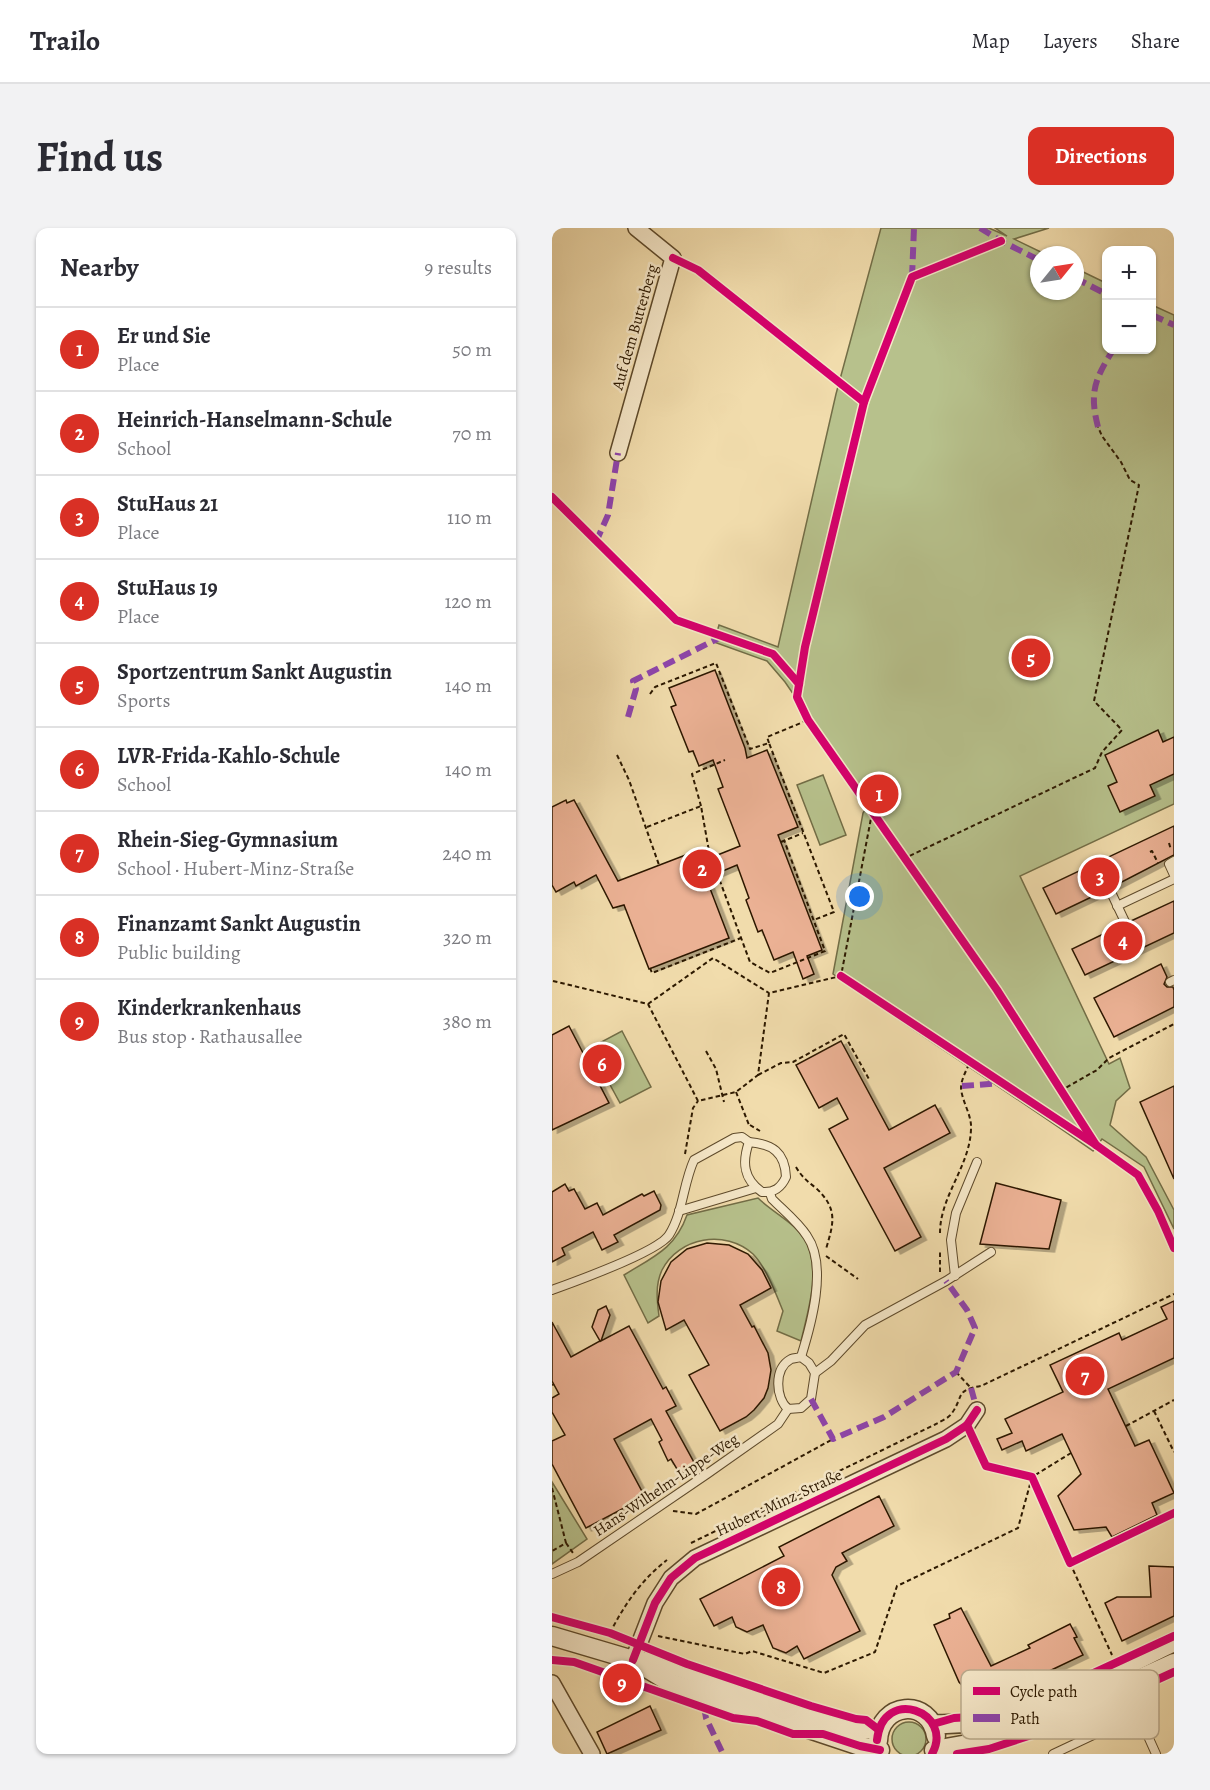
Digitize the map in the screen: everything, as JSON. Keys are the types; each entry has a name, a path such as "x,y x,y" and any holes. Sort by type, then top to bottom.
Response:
{"street":[{"name":"Auf dem Butterberg","path":"618,453 673,258 636,228"},
{"name":"Hubert-Minz-Straße","path":"633,1660 655,1603 671,1578 695,1558 946,1439 967,1425 977,1410"},
{"path":"552,1636 633,1660 678,1667 827,1719 863,1729 879,1730"},
{"path":"1132,1670 1174,1642"},
{"path":"633,1660 671,1683 881,1752 878,1740 879,1730 889,1715 905,1709 921,1713 933,1724 936,1739 933,1752 991,1739"},
{"path":"1148,1670 1174,1663"},
{"path":"552,1683 592,1754"},
{"path":"933,1724 961,1724"}],"lane":[{"path":"1117,906 1174,877 1168,864"},
{"path":"1109,888 1126,924"},
{"path":"552,1290 641,1254 668,1237 694,1160 734,1138 746,1140 769,1145 783,1160 786,1177 778,1189 762,1192 756,1188 744,1164 746,1140"},
{"path":"955,1276 951,1240 956,1213 977,1162"},
{"path":"679,1210 756,1188"},
{"path":"770,1192 772,1199 809,1237 818,1268 817,1290 801,1357"},
{"path":"789,1409 783,1404 778,1391 781,1369 790,1359 801,1357 809,1363 815,1373 831,1361 865,1325 955,1276 990,1252"},
{"name":"Hans-Wilhelm-Lippe-Weg","path":"552,1574 578,1562 778,1424 789,1409 801,1408 811,1399 815,1373"},
{"path":"1053,1754 1085,1739"},
{"path":"1149,1739 1156,1754"}],"path":[{"path":"903,859 1095,768 1102,752 1122,730 1094,701 1139,484 1130,480 1098,427"},
{"path":"650,694 655,687 716,663 750,749"},
{"path":"808,720 767,737 834,912 814,920"},
{"path":"746,751 769,742"},
{"path":"617,755 629,780 659,865"},
{"path":"710,857 701,806 692,774 725,760"},
{"path":"646,828 701,806"},
{"path":"553,981 648,1004 713,958 769,993 841,976 872,813"},
{"path":"717,873 750,962 770,973 825,951 782,841 804,833"},
{"path":"1150,852 1152,851 1168,864"},
{"path":"650,968 652,973 741,939"},
{"path":"758,1075 769,993"},
{"path":"648,1004 698,1101"},
{"path":"1060,1091 1097,1070 1108,1058 1174,1024"},
{"path":"685,1155 693,1108 698,1101 736,1092 758,1075 781,1063 794,1062 844,1034 870,1081"},
{"path":"706,1052 716,1069 724,1102"},
{"path":"943,1283 940,1278 940,1219 968,1148 972,1128 961,1088 970,1062"},
{"path":"736,1092 750,1125 767,1135"},
{"path":"746,1140 750,1125"},
{"path":"794,1161 800,1174 822,1194 832,1211 831,1230 818,1268"},
{"path":"824,1255 858,1280"},
{"path":"821,1479 936,1424 951,1414 960,1394 971,1388 981,1386 1174,1294"},
{"path":"956,1372 971,1388"},
{"path":"1126,1426 1174,1400"},
{"path":"1154,1411 1174,1452"},
{"path":"656,1508 696,1514 833,1439"},
{"path":"643,1633 745,1654 752,1651 824,1673 875,1652 897,1586 1018,1528 1032,1477 1071,1453"},
{"path":"552,1488 566,1543 552,1551"},
{"path":"1071,1563 1119,1670"}],"green space":[{"path":"881,228 989,228 1007,236 995,228 1049,228 1014,239 1030,247 1030,300 1084,300 1084,272 1102,281 1102,354 1156,354 1156,307 1174,315 1174,804 1020,876 1109,1064 1120,1058 1130,1088 1116,1101 1110,1125 1146,1157 1174,1210 1174,1229 1144,1167 1102,1139 1093,1151 833,974 863,813 869,804 785,682 767,661 714,642 719,625 778,647 836,394"},
{"path":"823,775 846,835 820,845 797,785"},
{"path":"622,1031 651,1087 620,1103 590,1048"},
{"path":"758,1198 797,1229 806,1241 810,1253 813,1265 812,1291 801,1341 777,1331 783,1311 758,1259 742,1246 716,1239 691,1244 679,1250 670,1259 658,1281 659,1316 648,1323 624,1275 662,1251 676,1236 687,1215"},
{"path":"552,1482 587,1539 552,1564"},
{"path":"909,1722 921,1727 926,1739 921,1751 909,1756 897,1751 892,1739 897,1727"}],"building":[{"path":"715,670 747,758 767,750 798,827 778,835 822,950 807,956 814,974 803,979 793,952 774,960 762,930 758,932 746,900 749,898 737,865 706,878 729,938 649,969 624,905 613,908 596,875 576,886 574,882 556,892 552,885 552,807 566,800 567,803 574,800 618,881 696,851 700,862 740,846 718,789 723,787 713,760 699,766 693,751 689,752 671,707 676,705 669,688"},
{"path":"1158,730 1163,742 1174,737 1174,774 1150,785 1155,796 1120,812 1108,786 1117,782 1105,755"},
{"path":"1174,826 1174,855 1114,886 1110,882 1106,883 1103,887 1104,891 1056,914 1043,888"},
{"path":"1174,901 1174,933 1085,975 1072,949 1120,926 1125,930 1129,929 1132,925 1131,921"},
{"path":"1161,964 1167,977 1164,984 1167,987 1173,987 1174,990 1174,1007 1114,1037 1094,998"},
{"path":"569,1026 609,1103 552,1130 552,1035"},
{"path":"841,1041 889,1130 935,1105 950,1133 884,1168 921,1237 895,1251 829,1129 848,1119 837,1098 819,1108 796,1065"},
{"path":"1174,1086 1174,1179 1140,1102"},
{"path":"996,1183 1061,1200 1049,1249 980,1244"},
{"path":"565,1184 569,1191 574,1189 585,1209 597,1203 603,1215 642,1194 644,1196 654,1191 661,1205 660,1210 614,1235 618,1242 602,1250 593,1232 562,1248 565,1255 552,1262 552,1192"},
{"path":"707,1243 729,1245 748,1254 762,1270 771,1288 740,1305 768,1353 771,1370 768,1388 764,1398 754,1410 720,1431 689,1375 709,1365 684,1320 666,1330 658,1302 661,1281 671,1262 687,1249"},
{"path":"1174,1301 1174,1358 1108,1389 1135,1446 1149,1440 1174,1493 1152,1503 1157,1515 1112,1537 1106,1527 1074,1530 1058,1496 1081,1474 1062,1434 1026,1451 1022,1441 1002,1450 997,1439 1012,1433 1005,1419 1063,1392 1050,1365 1119,1333 1122,1340 1167,1319 1161,1307"},
{"path":"606,1306 610,1315 601,1341 629,1326 663,1389 666,1387 676,1406 666,1411 696,1466 680,1474 671,1459 668,1461 659,1442 662,1440 651,1419 614,1439 645,1497 586,1528 552,1464 552,1441 565,1435 552,1412 552,1398 559,1394 552,1381 552,1322 571,1357 600,1341 592,1327 598,1310"},
{"path":"879,1496 894,1526 842,1553 847,1561 836,1567 832,1575 860,1631 804,1659 797,1646 786,1653 773,1648 763,1625 747,1632 736,1627 732,1617 714,1626 700,1599 784,1556 779,1547"},
{"path":"1149,1566 1174,1567 1174,1616 1122,1641 1105,1603 1117,1597 1151,1597"},
{"path":"961,1608 991,1666 1030,1648 1028,1645 1070,1624 1083,1655 1051,1670 961,1670 961,1684 934,1625 950,1618 949,1614"},
{"path":"650,1706 661,1730 607,1754 597,1732"}],"marked path":[{"path":"912,277 914,228"},
{"path":"980,228 1030,256"},
{"path":"1084,283 1102,292"},
{"path":"1156,317 1174,325"},
{"path":"1098,427 1094,404 1095,386 1111,354"},
{"path":"596,542 608,515 618,453"},
{"path":"628,717 636,689 633,681 723,636"},
{"path":"962,1086 1003,1083"},
{"path":"811,1399 833,1439 884,1417 956,1372 975,1328 967,1310 946,1281"},
{"path":"971,1388 977,1410"},
{"path":"704,1707 706,1718 723,1754"}],"cycle path":[{"path":"1001,241 912,277 864,402 805,647 797,697 808,720 997,990 1096,1145"},
{"path":"673,258 698,270 864,402"},
{"path":"552,497 676,620 773,654 799,684"},
{"path":"841,976 1138,1175 1158,1211 1174,1248"},
{"path":"633,1660 655,1603 671,1578 695,1558 946,1439 967,1425 977,1410"},
{"path":"967,1425 986,1466 1032,1477 1070,1563 1174,1513"},
{"path":"552,1617 610,1633 687,1664 811,1706 866,1720 879,1730"},
{"path":"1100,1670 1174,1636"},
{"path":"552,1660 574,1662 733,1718 757,1721 793,1734 823,1734 880,1750"},
{"path":"1159,1679 1174,1672"},
{"path":"877,1740 882,1723 891,1713 903,1709 915,1711 926,1717 934,1726 936,1739 932,1754"},
{"path":"933,1724 961,1718"},
{"path":"957,1754 989,1749 1020,1739"}],"place":[{"name":"Sportzentrum Sankt Augustin","path":"1031,658"},
{"name":"Er und Sie","path":"879,794"},
{"name":"Heinrich-Hanselmann-Schule","path":"702,869"},
{"name":"StuHaus 21","path":"1100,877"},
{"name":"StuHaus 19","path":"1123,941"},
{"name":"LVR-Frida-Kahlo-Schule","path":"602,1064"},
{"name":"Rhein-Sieg-Gymnasium","path":"1085,1376"},
{"name":"Finanzamt Sankt Augustin","path":"781,1587"},
{"name":"Kinderkrankenhaus","path":"622,1683"}]}
